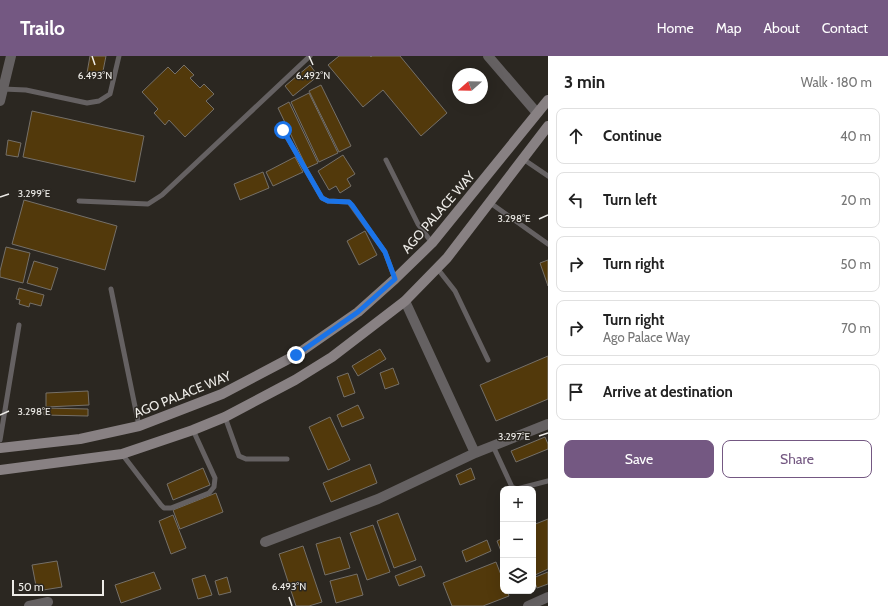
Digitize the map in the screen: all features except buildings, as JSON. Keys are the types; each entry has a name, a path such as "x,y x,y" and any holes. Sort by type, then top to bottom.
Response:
{"main road":[{"name":"AGO PALACE WAY","path":"0,448 80,439 139,426 222,394 296,355 358,312 432,243 548,100"},
{"path":"0,470 122,454 225,417 294,380 332,356 404,301 447,258 548,126"}],"street":[{"path":"0,101 11,56"},
{"path":"488,56 537,114"},
{"path":"404,301 475,452"},
{"path":"265,542 378,499 475,452 548,424"},
{"path":"528,606 548,597"},
{"path":"29,606 48,602"}],"lane":[{"path":"3,89 26,90 88,103 99,101 110,94 119,56"},
{"path":"79,201 148,204 162,195 310,56"},
{"path":"283,130 322,198 328,201 349,202 352,205 385,252 395,279"},
{"path":"523,159 548,176"},
{"path":"386,160 418,224 432,243"},
{"path":"489,202 548,244"},
{"path":"437,268 455,291 488,360"},
{"path":"111,288 139,426"},
{"path":"0,440 19,325"},
{"path":"225,417 239,456 246,460 286,459"},
{"path":"122,454 160,505 164,508 170,508 209,493 214,487 215,478 192,430"},
{"path":"493,446 512,487 516,489 548,481"}],"route":[{"path":"283,130 322,198 328,201 345,201 352,205 355,212 385,252 395,279 358,312 296,355"}]}
